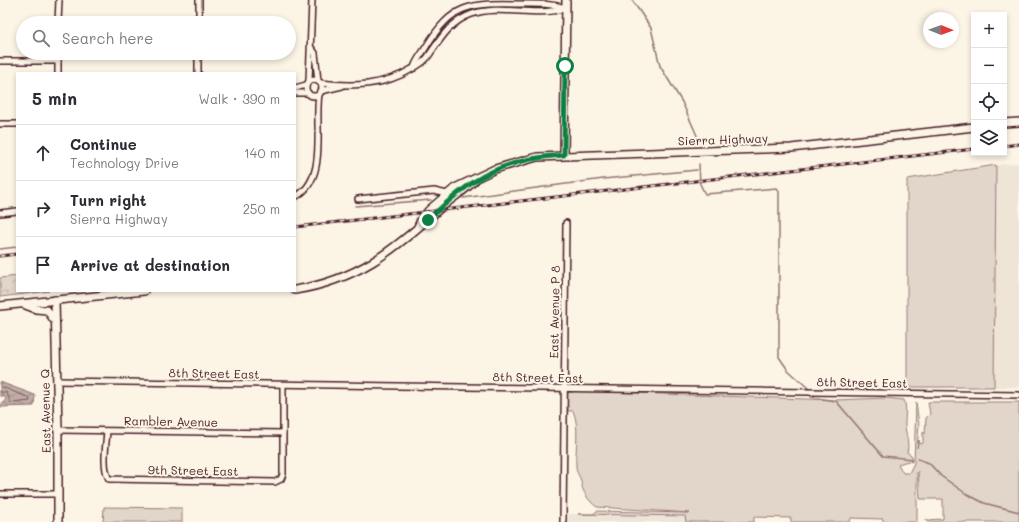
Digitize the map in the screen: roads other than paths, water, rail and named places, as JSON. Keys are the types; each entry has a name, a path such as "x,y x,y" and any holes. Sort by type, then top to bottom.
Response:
{"main road":[{"path":"564,155 566,0"},
{"path":"1007,123 1019,122"},
{"name":"Sierra Highway","path":"296,290 334,281 381,258 476,179 494,169 524,160 564,155 791,148 971,127"},
{"name":"Sierra Highway","path":"418,226 421,220 447,194 467,181 476,179"},
{"path":"0,306 134,292"},
{"name":"East Avenue Q","path":"55,300 58,430 58,522"},
{"path":"23,304 36,309 47,310 52,314 56,325"}],"street":[{"path":"58,16 59,0"},
{"path":"198,16 199,0"},
{"path":"308,94 312,48 312,0"},
{"path":"414,68 416,61 437,29 455,13 468,7 487,4 553,4 566,8"},
{"path":"296,93 314,96 349,85 389,81 421,65 448,29 465,17 482,12 553,12 566,8"},
{"path":"296,196 308,187 315,172 318,156 317,106 320,93 315,53 312,48"},
{"path":"198,60 198,72"},
{"path":"0,61 58,61 58,72"},
{"path":"296,88 308,83 319,82 349,85"},
{"path":"0,124 16,124"},
{"path":"358,199 434,191 447,194"},
{"path":"0,213 16,211"},
{"name":"East Avenue P 8","path":"563,522 566,223"},
{"name":"8th Street East","path":"56,381 1019,395"},
{"path":"283,433 284,385"},
{"name":"Rambler Avenue","path":"58,430 283,433"},
{"name":"9th Street East","path":"107,431 106,475 109,479 275,482 281,479 283,474 283,433"},
{"path":"0,494 58,494"}],"water":[{"path":"0,382 35,395 34,406 1,407 0,406 6,399 4,396 0,396"}],"waterway":[{"path":"632,0 651,28 660,66 682,102 699,140"},
{"path":"699,164 700,184 705,194 777,188 779,191 779,357 788,370 808,388 811,397 836,401 883,456 913,459"},
{"path":"463,198 603,179 697,170"},
{"path":"355,206 431,200"},
{"path":"0,249 16,247"},
{"path":"918,459 929,463 941,476 965,493 984,503 1019,512"}],"railway":[{"path":"1007,146 1019,144"},
{"path":"296,227 971,149"},
{"path":"0,256 16,254"}]}
